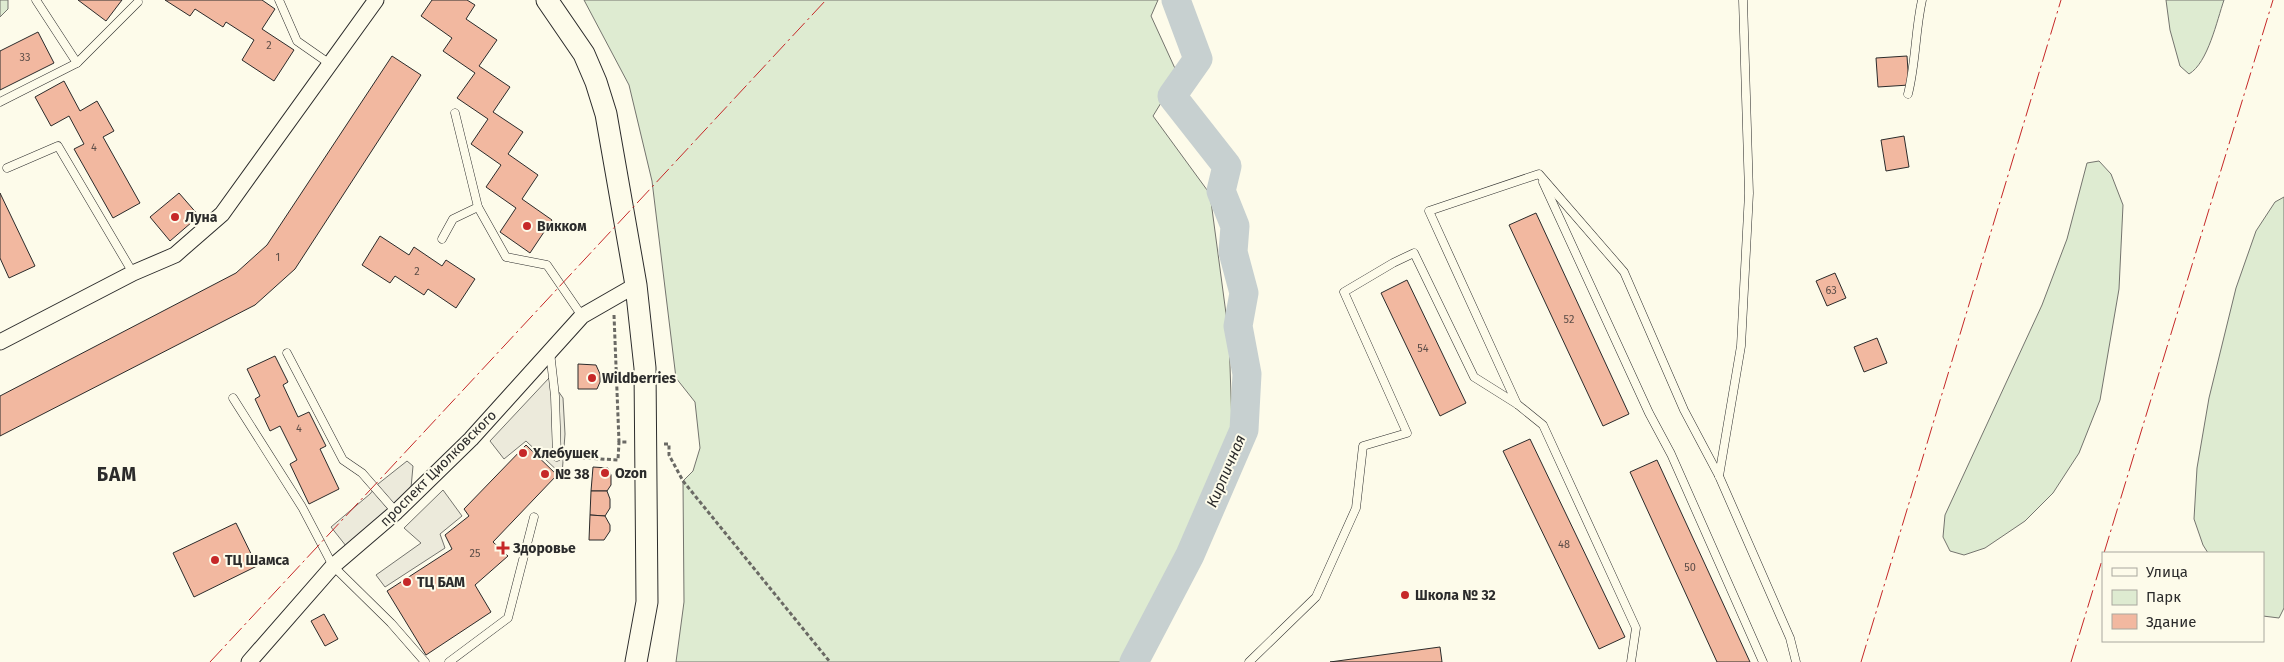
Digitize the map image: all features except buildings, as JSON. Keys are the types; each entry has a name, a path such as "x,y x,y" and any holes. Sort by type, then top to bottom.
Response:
{"main road":[{"path":"547,0 584,54 596,82 606,114 636,285 645,368 647,602 636,662"}],"street":[{"path":"0,342 132,273 175,255 222,214 376,0"},
{"name":"проспект Циолковского","path":"249,662 333,566 396,512 471,439 582,316 636,285"}],"lane":[{"path":"36,0 77,63"},
{"path":"279,0 297,41 330,64"},
{"path":"1719,476 1741,346 1749,193 1743,0"},
{"path":"1908,94 1915,68 1917,23 1922,0"},
{"path":"0,102 77,63 138,2"},
{"path":"455,113 478,207 506,257 547,264 582,316"},
{"path":"7,168 58,146 132,273"},
{"path":"1539,174 1624,272 1684,410 1719,476 1790,638 1796,662"},
{"path":"1516,404 1429,210 1539,174"},
{"path":"1539,174 1649,413 1671,454 1763,662"},
{"path":"442,239 452,219 478,207"},
{"path":"1249,662 1316,597 1356,508 1363,446 1407,433 1344,292 1414,253 1474,377 1516,404 1543,425 1636,628 1631,662"},
{"path":"288,352 342,460 362,473 396,512"},
{"path":"550,352 555,396 557,457"},
{"path":"234,398 302,507 333,566 391,623 425,662"},
{"path":"449,662 508,618 534,517"}],"path":[{"path":"613,298 619,442"},
{"path":"557,457 593,459"},
{"path":"683,482 830,662"}],"green space":[{"path":"0,0 8,0 8,9 0,17"},
{"path":"584,0 1158,0 1151,16 1178,75 1153,116 1210,194 1229,336 1232,426 1207,500 1130,662 676,662 684,602 683,481 693,471 700,448 695,402 676,378 652,181 629,85"},
{"path":"2166,0 2224,0 2207,51 2202,61 2189,74 2180,66 2170,30"},
{"path":"2099,161 2111,174 2123,205 2119,289 2100,400 2079,453 2053,493 2025,521 1985,548 1964,555 1950,551 1943,537 1945,515 2042,305 2067,239 2087,163"},
{"path":"2284,197 2284,608 2279,618 2264,616 2264,552 2207,552 2194,519 2197,468 2209,398 2236,288 2256,231 2275,202"}],"shaded area":[{"path":"549,378 563,398 565,434 562,475 526,441 504,459 490,441"},
{"path":"407,461 413,466 411,488 354,556 331,527 370,494 378,484"},
{"name":"ТЦ БАМ","path":"443,490 462,516 440,534 445,548 385,587 376,575 421,543 404,528"}],"waterway":[{"name":"Кирпичная","path":"1134,662 1190,555 1244,430 1247,374 1238,326 1244,293 1233,252 1235,226 1221,191 1227,166 1172,96 1198,59 1176,0"}],"power":[{"path":"210,662 826,0"},
{"path":"1861,662 2061,0"},
{"path":"2104,552 2273,0"},
{"path":"2071,662 2102,560"}],"place":[{"name":"Луна","path":"175,217"},
{"name":"Викком","path":"527,226"},
{"name":"Wildberries","path":"592,378"},
{"name":"Хлебушек","path":"523,453"},
{"name":"Ozon","path":"605,473"},
{"name":"№ 38","path":"545,474"},
{"name":"Здоровье","path":"503,548"},
{"name":"ТЦ Шамса","path":"215,560"},
{"name":"ТЦ БАМ","path":"407,582"},
{"name":"Школа № 32","path":"1405,595"}],"district":[{"name":"БАМ","path":"117,474"}]}
